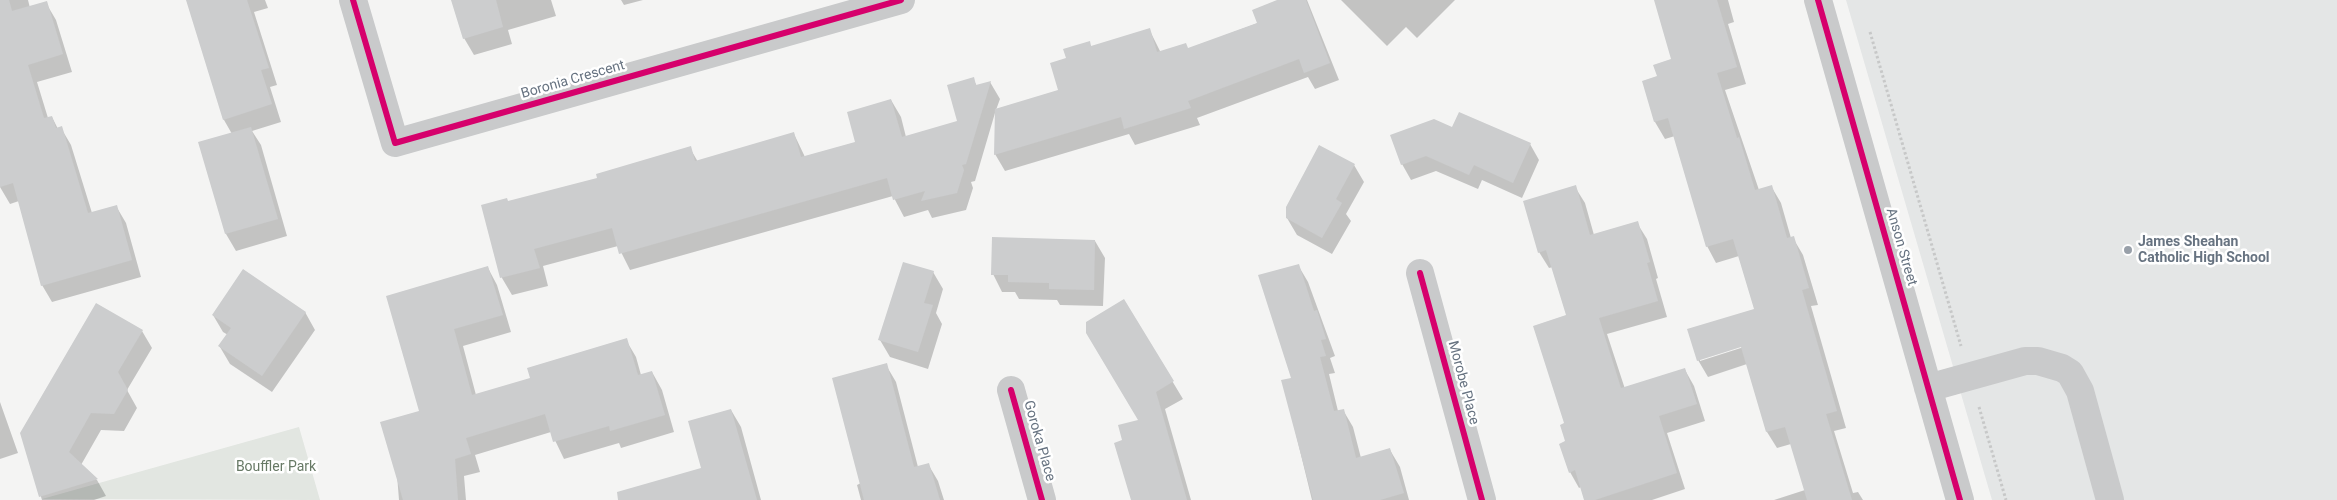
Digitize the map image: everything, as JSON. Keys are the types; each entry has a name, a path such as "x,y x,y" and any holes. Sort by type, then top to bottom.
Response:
{"street":[{"name":"Boronia Crescent","path":"353,0 395,143 901,0"},
{"name":"Anson Street","path":"1818,0 1960,500"},
{"name":"Morobe Place","path":"1420,273 1482,500"},
{"path":"1928,388 2009,365 2038,361 2062,368 2070,373 2080,391 2110,500"},
{"name":"Goroka Place","path":"1011,390 1042,500"}],"path":[{"path":"1870,32 2006,500"}],"shaded area":[{"name":"James Sheahan Catholic High School","path":"1846,0 2337,0 2337,500 1992,500"}],"green space":[{"name":"Bouffler Park","path":"299,427 320,500 42,499"}],"building":[{"path":"0,0 9,0 12,11 47,1 63,54 28,65 44,118 52,116 56,128 62,126 88,213 117,205 132,260 41,286 13,183 0,187"},
{"path":"186,0 247,0 269,68 261,70 272,104 223,120"},
{"path":"451,0 496,0 503,27 463,39"},
{"path":"1277,0 1306,0 1330,63 1304,73 1299,59 1188,101 1191,108 1124,129 1121,117 994,155 995,109 1058,90 1050,63 1066,58 1063,49 1090,41 1091,46 1150,28 1157,52 1186,43 1188,48 1257,23 1252,10"},
{"path":"1654,0 1717,0 1737,67 1717,73 1755,190 1772,185 1787,238 1794,236 1809,288 1802,290 1837,411 1826,414 1852,500 1807,500 1785,427 1766,432 1741,347 1697,361 1687,329 1754,309 1733,239 1706,247 1668,118 1654,122 1642,81 1657,76 1653,65 1671,59"},
{"path":"974,77 976,85 991,81 966,164 962,165 964,170 957,193 921,201 925,191 893,200 887,178 619,254 612,228 534,249 540,268 500,278 481,205 507,198 508,201 597,178 596,174 691,146 695,161 794,132 801,157 855,142 847,112 891,99 902,137 957,121 947,85"},
{"path":"1459,112 1531,143 1513,183 1474,165 1469,175 1426,156 1401,165 1390,135 1434,119 1452,127"},
{"path":"251,127 278,219 225,234 198,142"},
{"path":"1319,145 1355,164 1336,199 1342,203 1322,238 1286,218 1286,207"},
{"path":"1576,185 1590,235 1638,221 1650,262 1647,263 1658,301 1599,318 1621,388 1685,368 1697,404 1659,416 1677,473 1595,500 1584,500 1575,470 1569,473 1559,444 1565,441 1560,425 1564,423 1533,326 1566,315 1546,250 1538,253 1523,201"},
{"path":"992,237 1095,240 1094,290 1049,289 1049,283 1008,282 1008,275 991,275"},
{"path":"903,262 934,271 924,303 933,305 918,352 878,340"},
{"path":"1299,264 1314,311 1317,310 1326,339 1321,340 1326,356 1320,357 1334,411 1344,409 1356,458 1390,448 1404,493 1380,500 1313,500 1281,380 1291,378 1258,275"},
{"path":"488,266 503,315 454,329 472,395 530,378 527,368 627,338 638,375 652,371 665,415 610,431 609,426 553,442 545,414 466,438 471,454 455,459 458,500 403,500 380,422 419,411 386,296"},
{"path":"243,269 306,312 262,376 218,346 231,328 212,315"},
{"path":"1124,299 1174,381 1156,392 1187,500 1131,500 1114,443 1122,440 1118,425 1138,420 1086,333 1086,322"},
{"path":"96,303 143,330 118,372 128,390 114,414 91,413 69,452 98,479 39,497 20,433"},
{"path":"887,363 914,467 929,463 940,500 864,500 832,378"},
{"path":"731,409 757,500 618,500 617,492 701,468 688,421"}],"cycle path":[{"path":"353,0 395,143 901,0"},
{"path":"1818,0 1960,500"},
{"path":"1420,273 1482,500"},
{"path":"1011,390 1042,500"}],"place":[{"name":"James Sheahan Catholic High School","path":"2128,250"}]}
